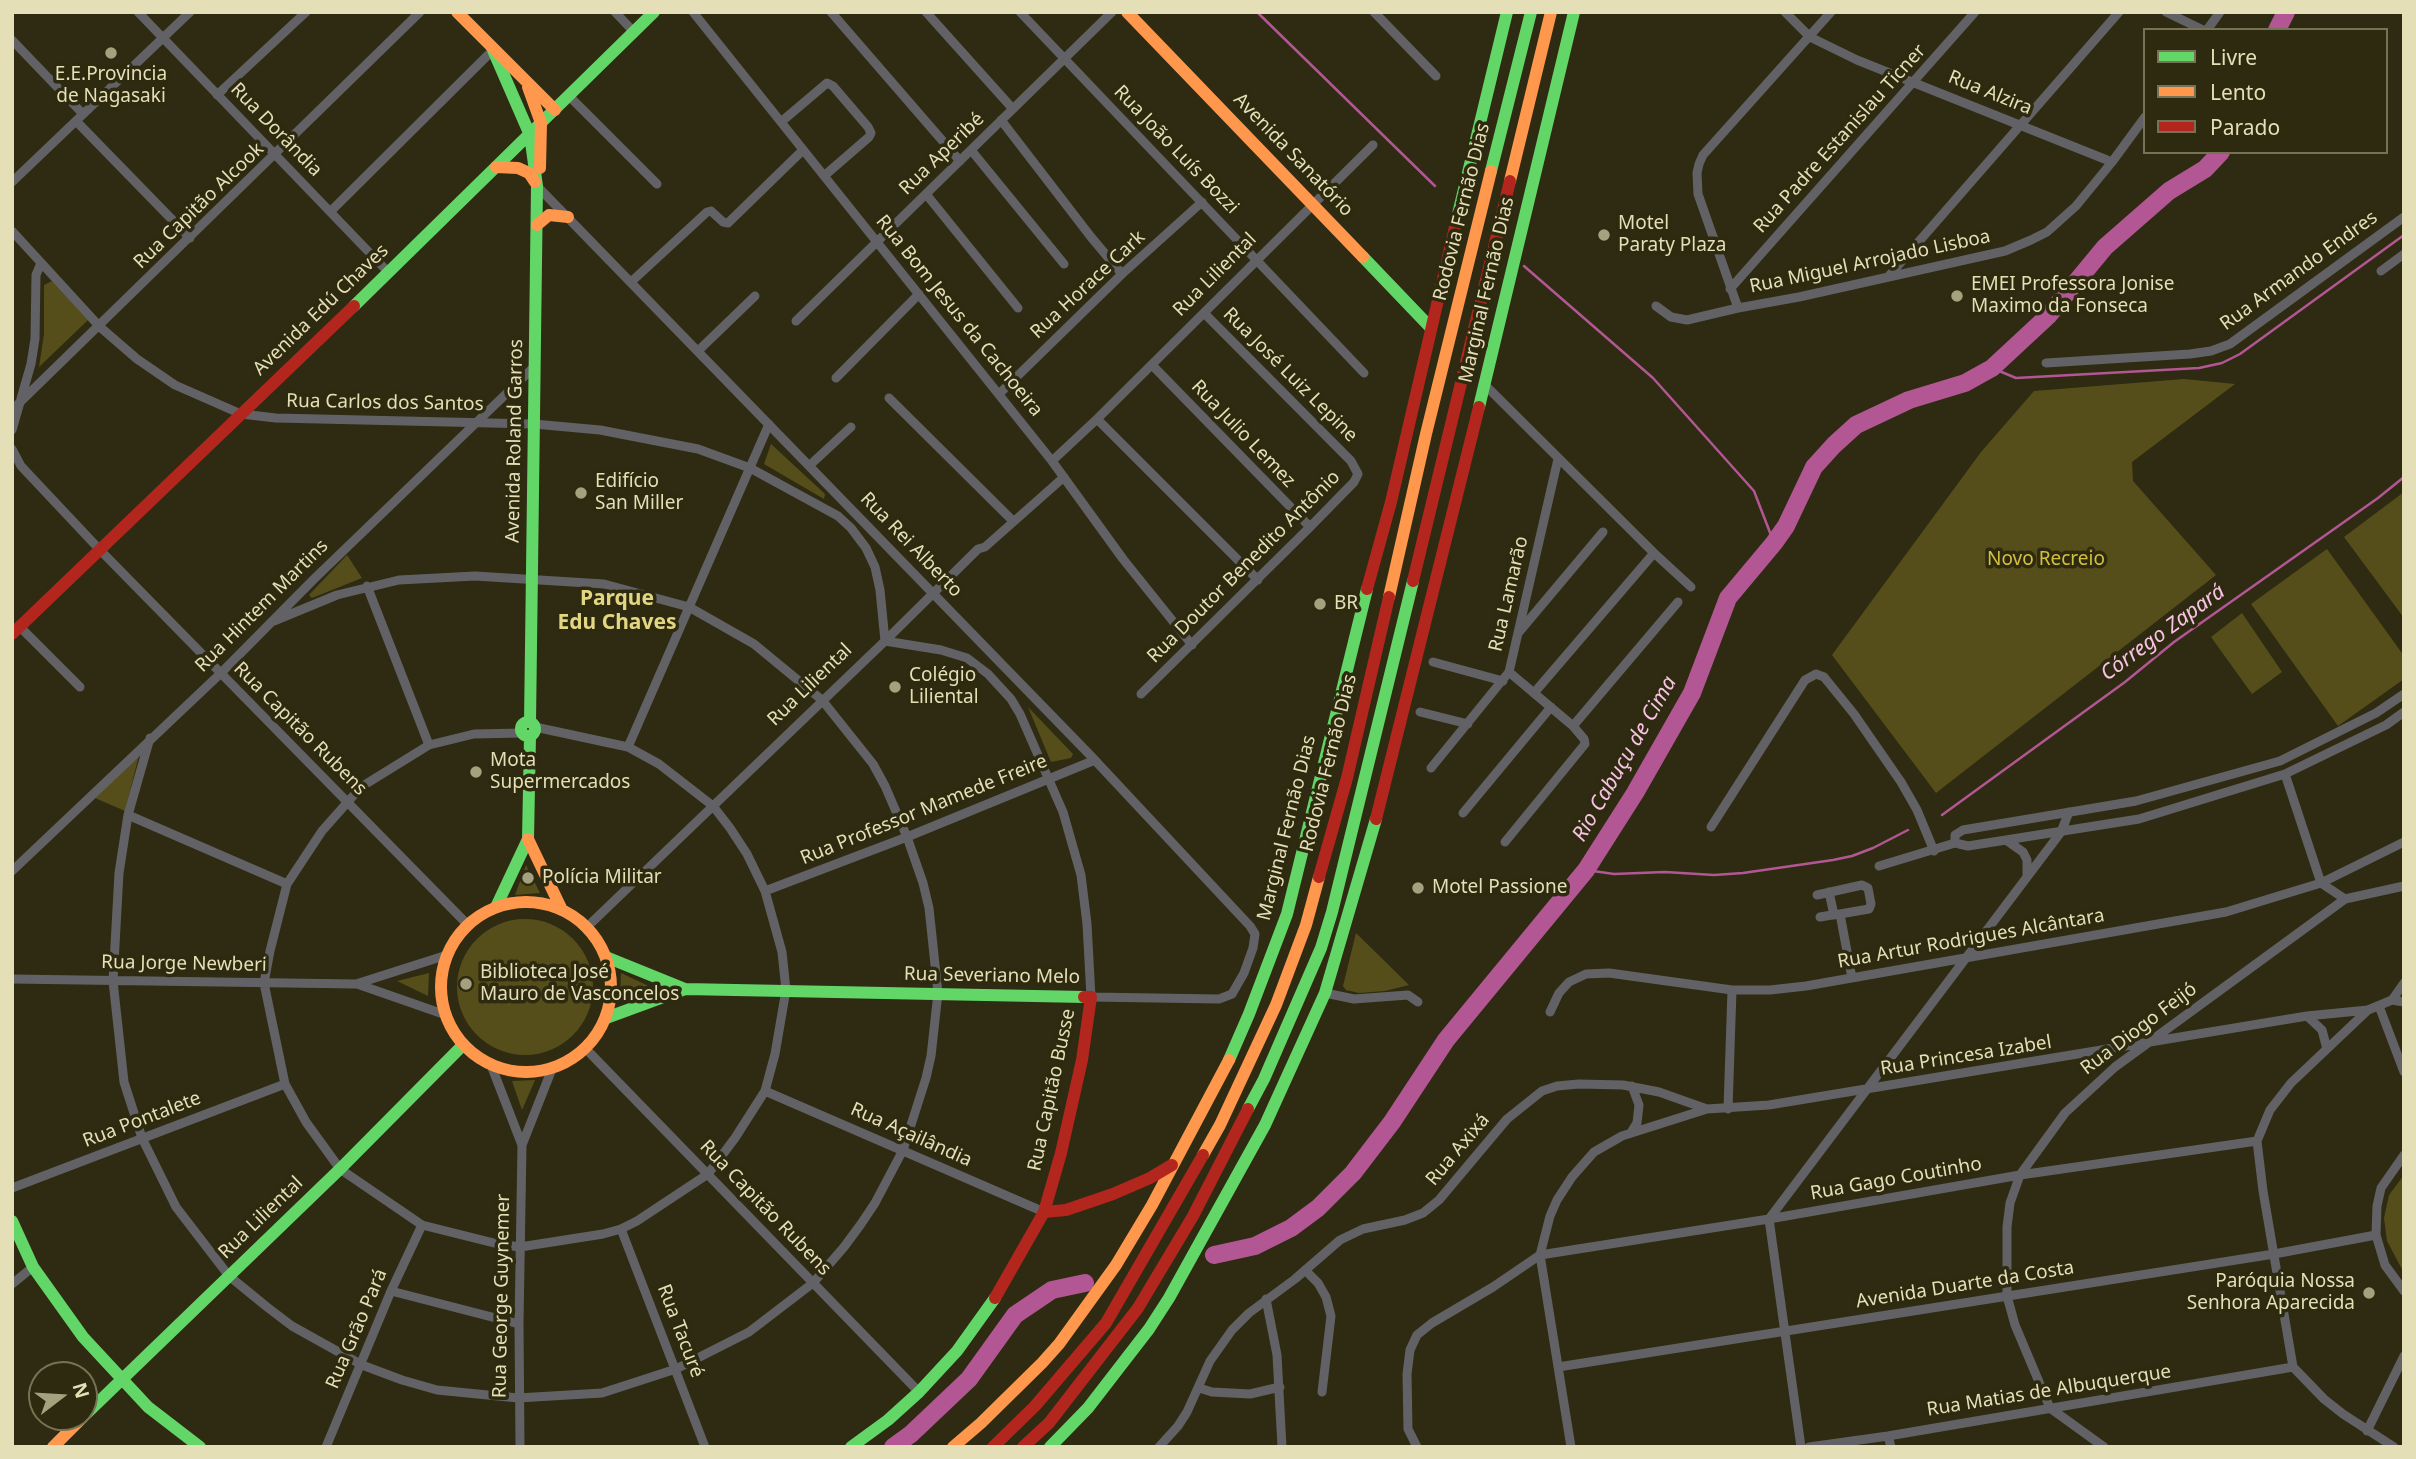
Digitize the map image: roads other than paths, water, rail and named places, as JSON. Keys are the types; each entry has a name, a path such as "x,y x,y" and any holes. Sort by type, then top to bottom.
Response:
{"main road":[{"name":"Avenida Roland Garros","path":"457,12 525,80 541,123 537,186 528,839"},
{"name":"Avenida Edú Chaves","path":"16,631 654,12"},
{"name":"Avenida Sanatório","path":"1127,12 1430,327"},
{"name":"Marginal Fernão Dias","path":"953,1447 1021,1385 1059,1343 1122,1254 1220,1079 1287,914 1360,613 1391,502 1430,327 1507,12"},
{"name":"Rodovia Fernão Dias","path":"993,1447 1035,1406 1106,1323 1220,1125 1285,982 1306,925 1347,778 1426,434 1531,12"},
{"name":"Rodovia Fernão Dias","path":"1023,1447 1049,1423 1138,1308 1192,1216 1264,1079 1321,948 1551,12"},
{"name":"Marginal Fernão Dias","path":"1049,1447 1095,1398 1149,1329 1169,1298 1265,1125 1325,993 1368,851 1574,12"},
{"name":"Avenida Roland Garros","path":"493,50 530,135 537,186"},
{"path":"525,80 555,110"},
{"path":"496,167 506,166 525,171 532,176 537,186"},
{"path":"537,225 549,215 568,217"},
{"path":"496,907 528,839"},
{"path":"528,839 562,910"},
{"path":"518,902 538,903 562,910 587,928 606,957 611,988 606,1018 586,1049 552,1069 511,1071 491,1065 463,1045 446,1015 441,995 447,955 468,925 496,907 518,902"},
{"path":"606,957 685,989"},
{"path":"606,1018 685,989"},
{"name":"Rua Severiano Melo","path":"685,989 1091,997"},
{"name":"Rua Capitão Busse","path":"851,1447 888,1420 919,1392 957,1351 986,1313 1044,1212 1061,1153 1082,1060 1091,997"},
{"name":"Rua Liliental","path":"98,1403 340,1169 463,1045"},
{"path":"1044,1212 1066,1210 1113,1194 1174,1164"},
{"path":"12,1221 33,1267 83,1337 148,1407 200,1447"},
{"name":"Rua Liliental","path":"52,1447 69,1431"}],"street":[{"name":"Rua Dorândia","path":"138,12 388,273"},
{"path":"12,182 190,12"},
{"path":"217,95 306,12"},
{"name":"Rua Capitão Alcook","path":"12,430 21,401 421,12"},
{"path":"615,12 634,33"},
{"name":"Rua Bom Jesus da Cachoeira","path":"694,12 1052,461 1123,559 1192,645"},
{"path":"831,12 960,161"},
{"path":"926,12 1013,109"},
{"name":"Rua João Luís Bozzi","path":"1020,12 1364,373"},
{"name":"Rua Aperibé","path":"796,321 1112,12"},
{"path":"1374,12 1436,76"},
{"name":"Rua Alzira","path":"1785,12 1810,37 1857,60 2112,162"},
{"name":"Rua Miguel Arrojado Lisboa","path":"1831,12 1703,155 1699,164 1698,194 1738,308 2006,251 2031,240 2047,232 2076,206 2143,120"},
{"name":"Rua Padre Estanislau Ticner","path":"1730,289 1975,12"},
{"path":"1888,278 2119,12"},
{"path":"2166,12 2201,28"},
{"path":"2207,28 2220,12"},
{"path":"12,40 79,118 190,238"},
{"path":"331,211 493,50"},
{"path":"781,122 827,83 833,86 868,127 871,133 869,137 824,176"},
{"path":"569,96 657,184"},
{"path":"1001,120 1122,274"},
{"name":"Rua Liliental","path":"1052,461 1373,145"},
{"path":"631,282 707,212 714,213 725,223 730,221 803,150"},
{"path":"971,150 1064,264"},
{"name":"Rua Rei Alberto","path":"537,186 1095,760 1255,934"},
{"path":"926,194 1018,308"},
{"name":"Rua Horace Cark","path":"999,394 1122,274 1202,202"},
{"name":"Rua Armando Endres","path":"2046,363 2190,355 2230,344 2404,217"},
{"name":"Rua Carlos dos Santos","path":"12,231 100,327 137,359 175,385 241,414 276,418 534,424 600,430 698,449 750,468 838,516 855,533 871,556 875,567 886,641"},
{"path":"2381,271 2404,254"},
{"path":"12,410 21,401 33,352 36,275 41,263"},
{"path":"836,378 919,294"},
{"path":"698,351 755,296"},
{"path":"1656,306 1671,317 1686,320 1738,308"},
{"name":"Rua José Luiz Lepine","path":"1204,313 1351,461"},
{"name":"Rua Julio Lemez","path":"1152,365 1310,527"},
{"name":"Rua Hintem Martins","path":"12,871 221,673 314,579 536,366"},
{"path":"1484,384 1691,587"},
{"path":"889,398 1013,521"},
{"path":"1097,419 1258,580"},
{"path":"628,747 769,424"},
{"path":"810,465 851,427"},
{"name":"Rua Capitão Rubens","path":"12,449 16,464 468,925"},
{"name":"Rua Lamarão","path":"1504,842 1584,747 1585,740 1573,726 1534,693 1506,676 1558,459"},
{"name":"Rua Doutor Benedito Antônio","path":"1141,695 1354,482 1357,470 1351,461"},
{"name":"Rua Liliental","path":"587,928 886,641 978,548 985,547 1064,477"},
{"path":"1518,633 1603,532"},
{"path":"1534,693 1654,553"},
{"path":"150,738 128,815 119,873 113,981 124,1082 142,1138 176,1207 229,1276 292,1326 362,1365 438,1390 518,1398 602,1393 676,1369 749,1332 813,1283 861,1224 903,1150 931,1056 938,993 929,908 907,837 873,764 822,700 754,644 689,607 604,583 440,576 367,586 337,595 274,621"},
{"path":"367,586 429,745"},
{"path":"1573,726 1678,602"},
{"path":"16,631 80,687"},
{"name":"Rua Capitão Busse","path":"886,641 953,652 967,658 980,667 1011,699 1020,714 1063,812 1081,875 1091,997"},
{"path":"1431,768 1506,676 1433,662"},
{"path":"1711,827 1805,680 1816,674 1824,677 1854,714 1902,782 1934,851"},
{"path":"1955,843 1955,835 1963,830 2136,801 2280,761 2376,713 2404,694"},
{"path":"1463,813 1551,707"},
{"path":"1420,712 1468,724"},
{"path":"1879,866 1955,843 1968,846 2139,819 2285,774 2386,725 2404,712"},
{"path":"528,730 556,731 628,747 659,764 712,806 747,853 765,891 782,952 786,989 775,1054 765,1090 735,1138 708,1174 621,1229 520,1247 422,1225 340,1169 306,1122 285,1084 264,983 287,884 313,843 361,787 429,745 450,738 528,730"},
{"name":"Rua Professor Mamede Freire","path":"765,891 907,837 1095,760"},
{"path":"2285,774 2321,883 2345,899"},
{"path":"2171,791 2176,807"},
{"path":"1801,1447 1769,1219 2061,832 2068,812"},
{"path":"128,815 287,884"},
{"path":"2006,840 2028,860 2027,877"},
{"name":"Rua Artur Rodrigues Alcântara","path":"1550,1012 1559,993 1569,982 1586,974 1609,973 1732,990 1794,988 2226,912 2321,883 2404,842"},
{"path":"1816,895 1862,885 1868,888 1871,904 1869,909 1820,918"},
{"name":"Rua Diogo Feijó","path":"2050,1408 2015,1325 2007,1296 2007,1227 2010,1203 2020,1175 2043,1142 2082,1096 2115,1067 2345,899 2404,886"},
{"path":"1829,892 1853,978"},
{"name":"Rua Severiano Melo","path":"1091,997 1226,998 1237,988 1244,973 1255,934"},
{"path":"356,984 447,955"},
{"name":"Rua Jorge Newberi","path":"12,979 356,984"},
{"path":"2404,983 2392,1000 2404,1002"},
{"path":"356,984 446,1015"},
{"path":"1728,1109 1732,990"},
{"path":"1325,993 1354,999 1408,995 1418,1002"},
{"name":"Rua Princesa Izabel","path":"1540,1255 1550,1216 1572,1177 1594,1153 1632,1131 1707,1109 1769,1105 1867,1090 2307,1016 2368,1010 2392,1000"},
{"path":"2379,1006 2404,1072"},
{"path":"2368,1010 2280,1096 2270,1110 2257,1141 2293,1367 2324,1399 2394,1447"},
{"path":"2307,1016 2322,1030 2327,1049"},
{"name":"Rua Capitão Rubens","path":"586,1049 919,1392"},
{"path":"491,1065 522,1145"},
{"path":"522,1145 552,1069"},
{"name":"Rua Axixá","path":"1159,1447 1178,1426 1210,1361 1249,1313 1330,1248 1353,1233 1423,1213 1440,1200 1507,1119 1542,1091 1557,1086 1593,1083 1632,1086 1690,1101 1707,1109"},
{"name":"Rua Pontalete","path":"12,1188 285,1084"},
{"path":"1632,1086 1639,1105 1639,1115 1632,1131"},
{"name":"Rua Açailândia","path":"765,1090 1044,1212"},
{"name":"Rua Gago Coutinho","path":"1540,1255 1769,1219 2020,1175 2257,1141"},
{"name":"Rua George Guynemer","path":"520,1447 518,1398 522,1145"},
{"path":"2404,1155 2381,1188 2376,1235 2385,1265 2404,1291"},
{"name":"Rua Grão Pará","path":"327,1447 391,1291 422,1225"},
{"name":"Rua Tacuré","path":"621,1229 705,1447"},
{"name":"Avenida Duarte da Costa","path":"1558,1367 2274,1254 2376,1235"},
{"path":"1417,1447 1408,1429 1407,1374 1410,1350 1417,1335 1432,1322 1493,1287 1540,1255 1571,1447"},
{"path":"12,1284 33,1267"},
{"path":"1305,1270 1318,1283 1326,1297 1331,1316 1322,1392"},
{"path":"391,1291 519,1324"},
{"path":"1266,1299 1280,1387 1282,1447"},
{"path":"2367,1431 2404,1356"},
{"name":"Rua Matias de Albuquerque","path":"1809,1447 2293,1367"},
{"path":"1199,1388 1212,1392 1250,1394 1280,1387"},
{"path":"2050,1408 2104,1447"},
{"path":"1888,1436 1890,1447"}],"waterway":[{"path":"1257,12 1435,186"},
{"name":"Rio Cabuçu de Cima","path":"2278,28 2286,12"},
{"name":"Rio Cabuçu de Cima","path":"1214,1255 1255,1246 1291,1228 1318,1208 1353,1173 1392,1122 1446,1040 1586,870 1635,793 1692,693 1728,598 1786,526 1814,467 1834,445 1856,425 1909,400 1965,383 1992,368 2048,316 2105,247 2169,191 2205,169 2219,154"},
{"path":"1992,368 2016,378 2199,368 2222,363 2240,354 2404,235"},
{"path":"1524,266 1653,378 1754,491 1774,543"},
{"name":"Córrego Zapará","path":"1942,815 2125,682 2174,642 2404,477"},
{"name":"Córrego Zapará","path":"1586,870 1614,874 1743,873 1852,856 1908,830"},
{"name":"Rio Cabuçu de Cima","path":"893,1447 911,1434 969,1379 1015,1315 1052,1290 1085,1283"}],"place":[{"name":"E.E.Provincia de Nagasaki","path":"111,53"},
{"name":"Motel Paraty Plaza","path":"1604,235"},
{"name":"EMEI Professora Jonise Maximo da Fonseca","path":"1957,296"},
{"name":"Edifício San Miller","path":"581,493"},
{"name":"BR","path":"1320,604"},
{"name":"Colégio Liliental","path":"895,687"},
{"name":"Mota Supermercados","path":"476,772"},
{"name":"Polícia Militar","path":"528,878"},
{"name":"Motel Passione","path":"1418,888"},
{"name":"Biblioteca José Mauro de Vasconcelos","path":"466,984"},
{"name":"Paróquia Nossa Senhora Aparecida","path":"2369,1293"}],"district":[{"name":"Parque Edu Chaves","path":"617,611"}],"park label":[{"name":"Novo Recreio","path":"2046,560"}]}
